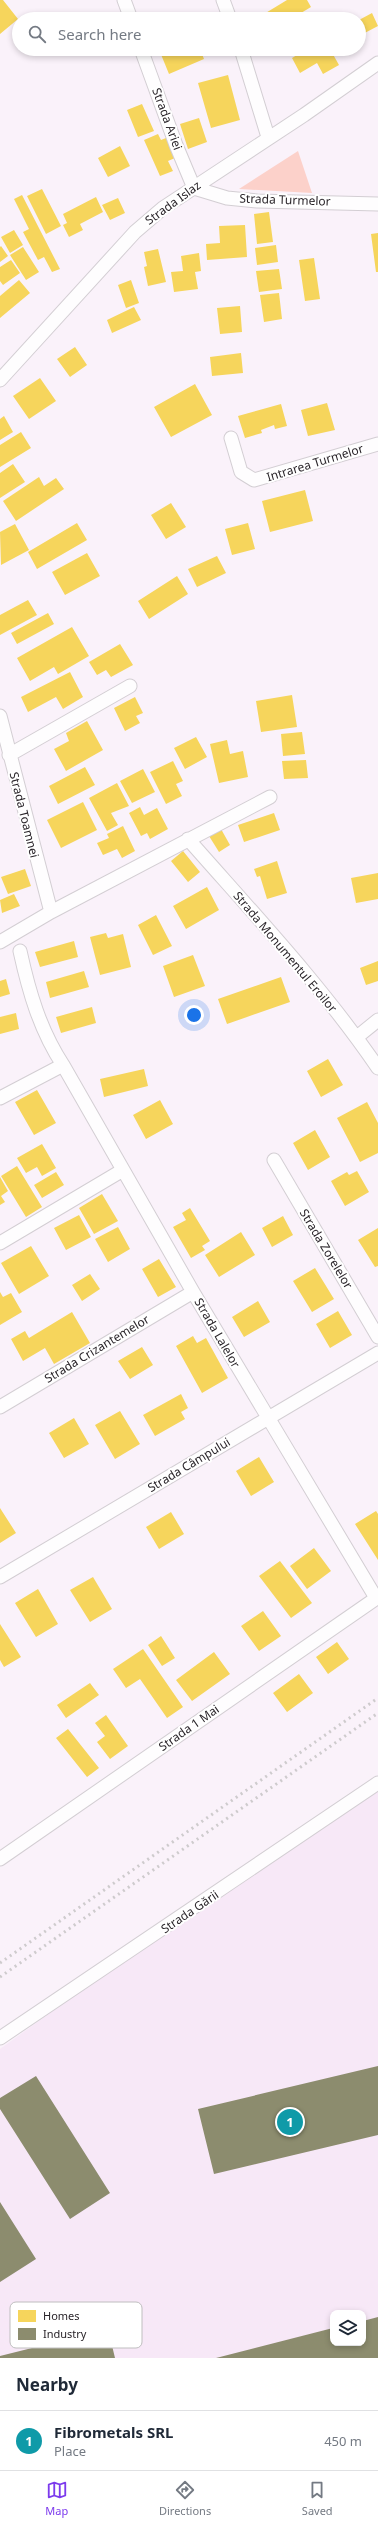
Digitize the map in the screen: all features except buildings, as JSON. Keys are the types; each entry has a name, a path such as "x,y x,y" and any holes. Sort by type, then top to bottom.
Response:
{"street":[{"path":"124,0 128,12"},
{"path":"223,0 227,12"},
{"name":"Strada Ariei","path":"144,56 176,146 194,188"},
{"path":"243,56 268,137"},
{"name":"Strada Islaz","path":"1,375 135,232 194,188 268,137 304,115 378,62"},
{"name":"Strada Turmelor","path":"194,188 227,198 257,201 378,204"},
{"name":"Intrarea Turmelor","path":"231,438 241,472 254,480 378,444"},
{"path":"9,755 130,686"},
{"name":"Strada Toamnei","path":"0,716 51,912"},
{"path":"0,942 51,912 270,797"},
{"name":"Strada Monumentul Eroilor","path":"188,839 279,942 357,1037 378,1068"},
{"name":"Strada Lalelor","path":"20,951 37,1016 50,1046 63,1065 193,1292 377,1597"},
{"path":"357,1037 378,1020"},
{"path":"0,1098 63,1065"},
{"name":"Strada Zorelelor","path":"274,1160 378,1336"},
{"path":"0,1243 123,1170"},
{"name":"Strada Crizantemelor","path":"0,1407 193,1292"},
{"name":"Strada Câmpului","path":"0,1577 378,1354"},
{"name":"Strada 1 Mai","path":"0,1859 377,1597"},
{"name":"Strada Gării","path":"0,2038 378,1783"}],"shaded area":[{"path":"298,151 312,193 239,189"},
{"path":"378,1777 378,2358 0,2358 0,2049"}],"railway":[{"path":"0,1963 378,1698"},
{"path":"0,1977 378,1713"}],"place":[{"name":"Fibrometals SRL","path":"290,2122"}]}
